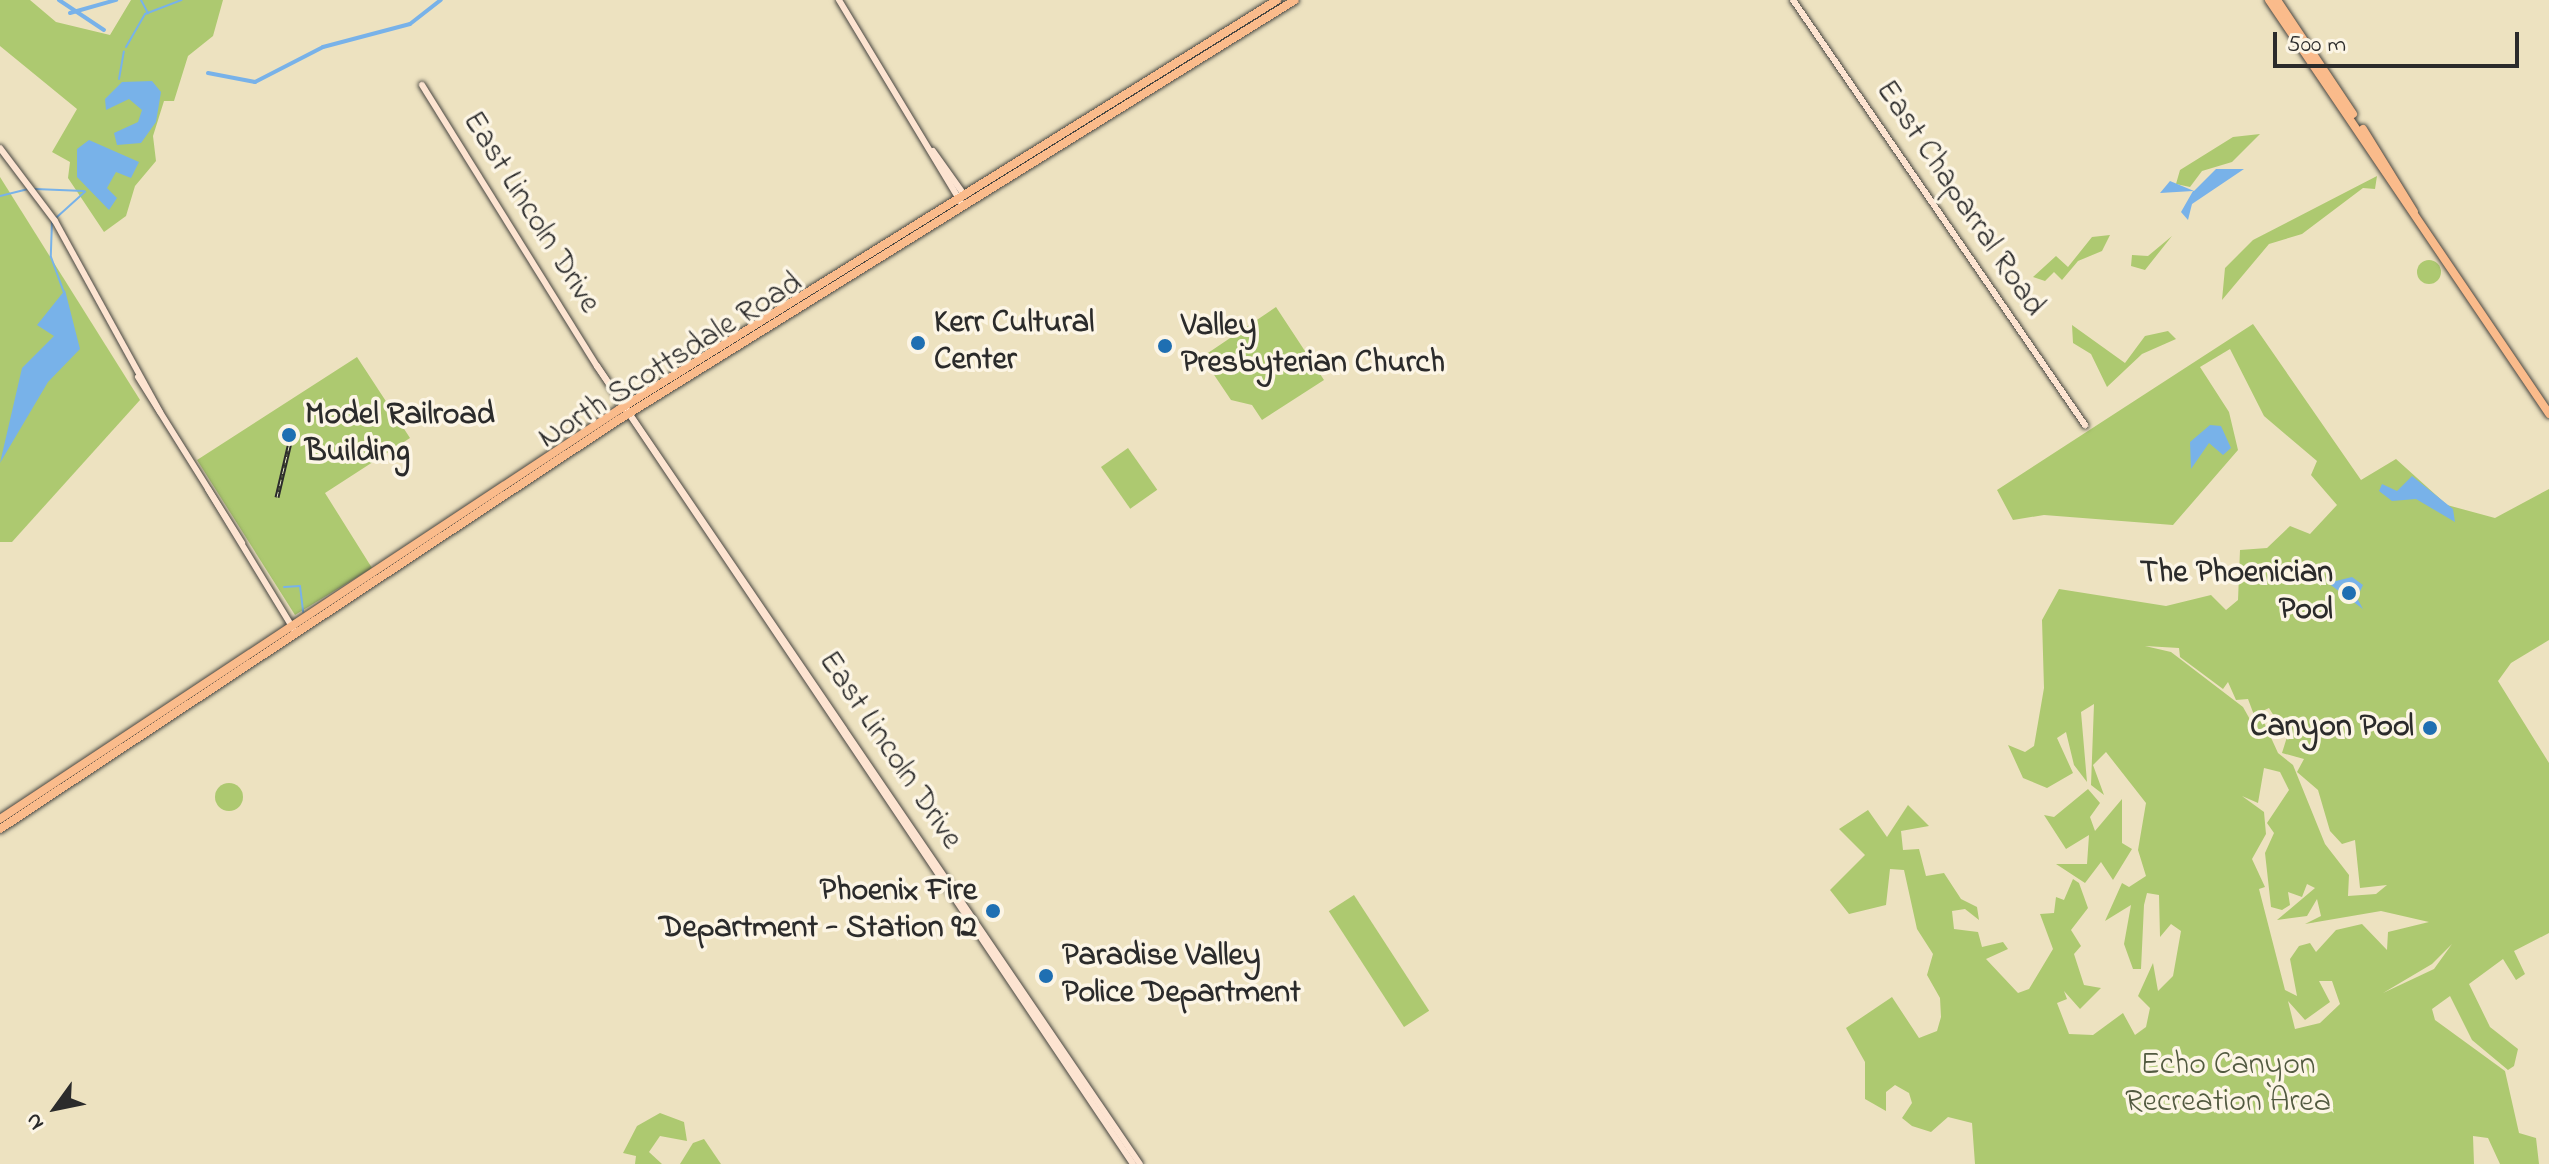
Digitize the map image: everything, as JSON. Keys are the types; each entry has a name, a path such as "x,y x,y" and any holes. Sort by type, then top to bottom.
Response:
{"main road":[{"path":"839,0 966,203"},
{"name":"North Scottsdale Road","path":"966,203 1277,0"},
{"name":"North Scottsdale Road","path":"0,829 159,725 400,555 508,484 1295,0"},
{"name":"East Chaparral Road","path":"1793,0 2085,425"},
{"path":"2269,0 2549,414"},
{"path":"2277,0 2359,129"},
{"name":"East Lincoln Drive","path":"422,85 625,411 1140,1164"},
{"path":"0,148 29,184 76,260 138,377 294,630"},
{"name":"North Scottsdale Road","path":"0,819 126,736 372,584 531,479 557,456"},
{"path":"483,510 508,484 531,479"},
{"path":"372,584 400,555 433,544"},
{"path":"101,763 126,736 159,725"},
{"name":"East Lincoln Drive","path":"1044,1025 1133,1164"}],"green space":[{"path":"0,0 30,0 56,22 110,35 131,0 223,0 213,36 188,56 174,101 164,101 153,136 156,161 135,186 126,216 104,232 68,178 70,162 52,152 77,109 0,46"},
{"path":"2260,134 2232,162 2202,171 2190,187 2176,184 2180,170 2233,137"},
{"path":"2377,176 2375,189 2363,188 2302,234 2269,244 2222,300 2225,268 2253,240"},
{"path":"0,177 140,400 12,542 0,542"},
{"path":"2110,235 2102,251 2078,261 2062,280 2054,272 2045,281 2033,277 2056,256 2068,267 2092,237"},
{"path":"2172,236 2145,270 2131,266 2132,255 2148,256"},
{"path":"2429,260 2437,264 2441,272 2437,280 2429,284 2421,280 2417,272 2421,264"},
{"path":"1276,307 1324,380 1262,420 1252,405 1231,400 1202,357"},
{"name":"Echo Canyon Recreation Area","path":"2253,324 2361,480 2396,459 2447,505 2495,518 2549,489 2549,640 2511,663 2498,681 2549,763 2549,933 2514,951 2525,974 2516,980 2503,959 2469,984 2490,1027 2518,1049 2514,1066 2508,1070 2472,1040 2450,996 2432,1009 2435,1020 2505,1071 2519,1133 2536,1138 2539,1164 2500,1164 2488,1138 2473,1136 2474,1164 1975,1164 1972,1123 1948,1117 1931,1132 1912,1126 1902,1118 1912,1103 1909,1093 1895,1085 1886,1092 1886,1111 1865,1099 1865,1062 1846,1028 1892,997 1919,1038 1937,1031 1941,1017 1940,998 1927,975 1933,954 1917,929 1904,870 1890,869 1886,905 1849,914 1830,890 1865,855 1839,829 1868,810 1887,837 1908,805 1929,826 1901,831 1903,850 1919,849 1926,876 1944,873 1961,899 1977,907 1979,920 1965,909 1952,911 1954,929 1978,932 1982,947 2003,942 2008,949 1986,959 2018,993 2029,989 2053,949 2040,914 2054,913 2056,897 2064,900 2073,879 2079,883 2088,908 2071,930 2081,946 2074,954 2084,985 2101,988 2080,1009 2064,991 2067,999 2057,1003 2069,1034 2093,1035 2123,1013 2135,1035 2146,1027 2150,1008 2138,996 2153,963 2158,991 2173,976 2181,931 2171,924 2160,937 2159,895 2147,893 2141,969 2133,969 2124,944 2131,905 2105,921 2122,883 2129,887 2146,876 2138,850 2146,803 2106,752 2093,765 2104,795 2091,785 2094,704 2081,712 2087,782 2074,765 2066,732 2057,738 2073,773 2047,788 2023,778 2008,745 2025,752 2034,746 2044,688 2042,620 2059,589 2166,606 2211,595 2226,610 2238,600 2240,550 2267,548 2290,526 2310,534 2337,505 2311,475 2317,461 2264,416 2230,349 2200,367 2229,412 2238,450 2173,525 2044,515 2013,520 1997,490","holes":["2145,646 2179,648 2180,657 2223,689 2228,682 2236,700 2248,699 2254,715 2269,708 2287,737 2282,753 2304,759 2297,772 2318,790 2330,831 2342,844 2355,840 2360,888 2387,885 2376,894 2348,896 2349,875 2325,844 2293,765 2278,753 2263,720 2252,723 2243,707 2171,652","2264,768 2280,772 2289,790 2267,823 2274,833 2265,853 2271,907 2282,910 2290,905 2288,892 2302,897 2307,884 2315,888 2277,920 2307,916 2317,899 2321,916 2305,924 2381,911 2429,922 2388,932 2387,950 2362,924 2336,930 2316,952 2310,943 2299,946 2290,959 2297,996 2285,990 2259,889 2265,887 2252,859 2266,834 2264,812 2242,796 2258,803","2452,944 2434,969 2383,993 2432,964","2319,981 2332,981 2340,1004 2320,1023 2295,1029 2288,1001 2305,1020 2330,1002"]},
{"path":"2072,325 2125,363 2145,336 2168,331 2176,339 2142,354 2107,387 2091,354 2073,343"},
{"path":"357,357 410,438 325,493 372,568 295,615 197,460"},
{"path":"1128,448 1157,490 1130,509 1101,467"},
{"path":"229,783 239,787 243,797 239,807 229,811 219,807 215,797 219,787"},
{"path":"2088,789 2100,803 2090,817 2095,831 2122,799 2122,843 2132,849 2113,880 2101,862 2085,883 2056,864 2087,864 2089,835 2066,849 2044,815 2054,817"},
{"path":"1354,895 1429,1011 1404,1027 1329,911"},
{"path":"660,1113 684,1122 687,1141 660,1136 649,1152 662,1164 635,1164 636,1156 623,1153 637,1126"},
{"path":"704,1139 721,1164 680,1164 693,1143"}],"water":[{"path":"152,81 161,92 156,122 141,143 117,145 114,133 138,122 142,110 129,99 106,110 105,99 122,82"},
{"path":"89,140 139,162 131,178 116,172 107,188 117,198 109,210 77,177 77,149"},
{"path":"2216,169 2244,169 2192,204 2188,220 2181,212 2193,191 2160,193 2170,181 2194,191"},
{"path":"65,290 80,349 48,382 0,463 22,368 54,336 37,325"},
{"path":"2210,425 2221,426 2231,448 2223,455 2209,443 2191,469 2190,442"},
{"path":"2412,476 2453,509 2455,522 2416,499 2392,501 2379,491 2382,484 2397,491"},
{"name":"The Phoenician Pool","path":"2352,577 2363,585 2357,598 2363,609 2328,583"}],"waterway":[{"path":"59,0 104,30"},
{"path":"70,13 116,0"},
{"path":"141,0 148,13"},
{"path":"126,47 145,14 181,0"},
{"path":"208,73 255,82 323,47 410,24 441,0"},
{"path":"119,79 124,51"},
{"path":"0,196 28,189"},
{"path":"35,189 84,191"},
{"path":"57,217 85,192"},
{"path":"52,221 51,257 64,293"},
{"path":"284,587 300,586 303,612"}],"railway":[{"path":"277,497 290,442"}],"place":[{"name":"Kerr Cultural Center","path":"918,343"},
{"name":"Valley Presbyterian Church","path":"1165,346"},
{"name":"Model Railroad Building","path":"289,435"},
{"name":"The Phoenician Pool","path":"2349,593"},
{"name":"Canyon Pool","path":"2430,728"},
{"name":"Phoenix Fire Department - Station 92","path":"993,911"},
{"name":"Paradise Valley Police Department","path":"1046,976"}]}
